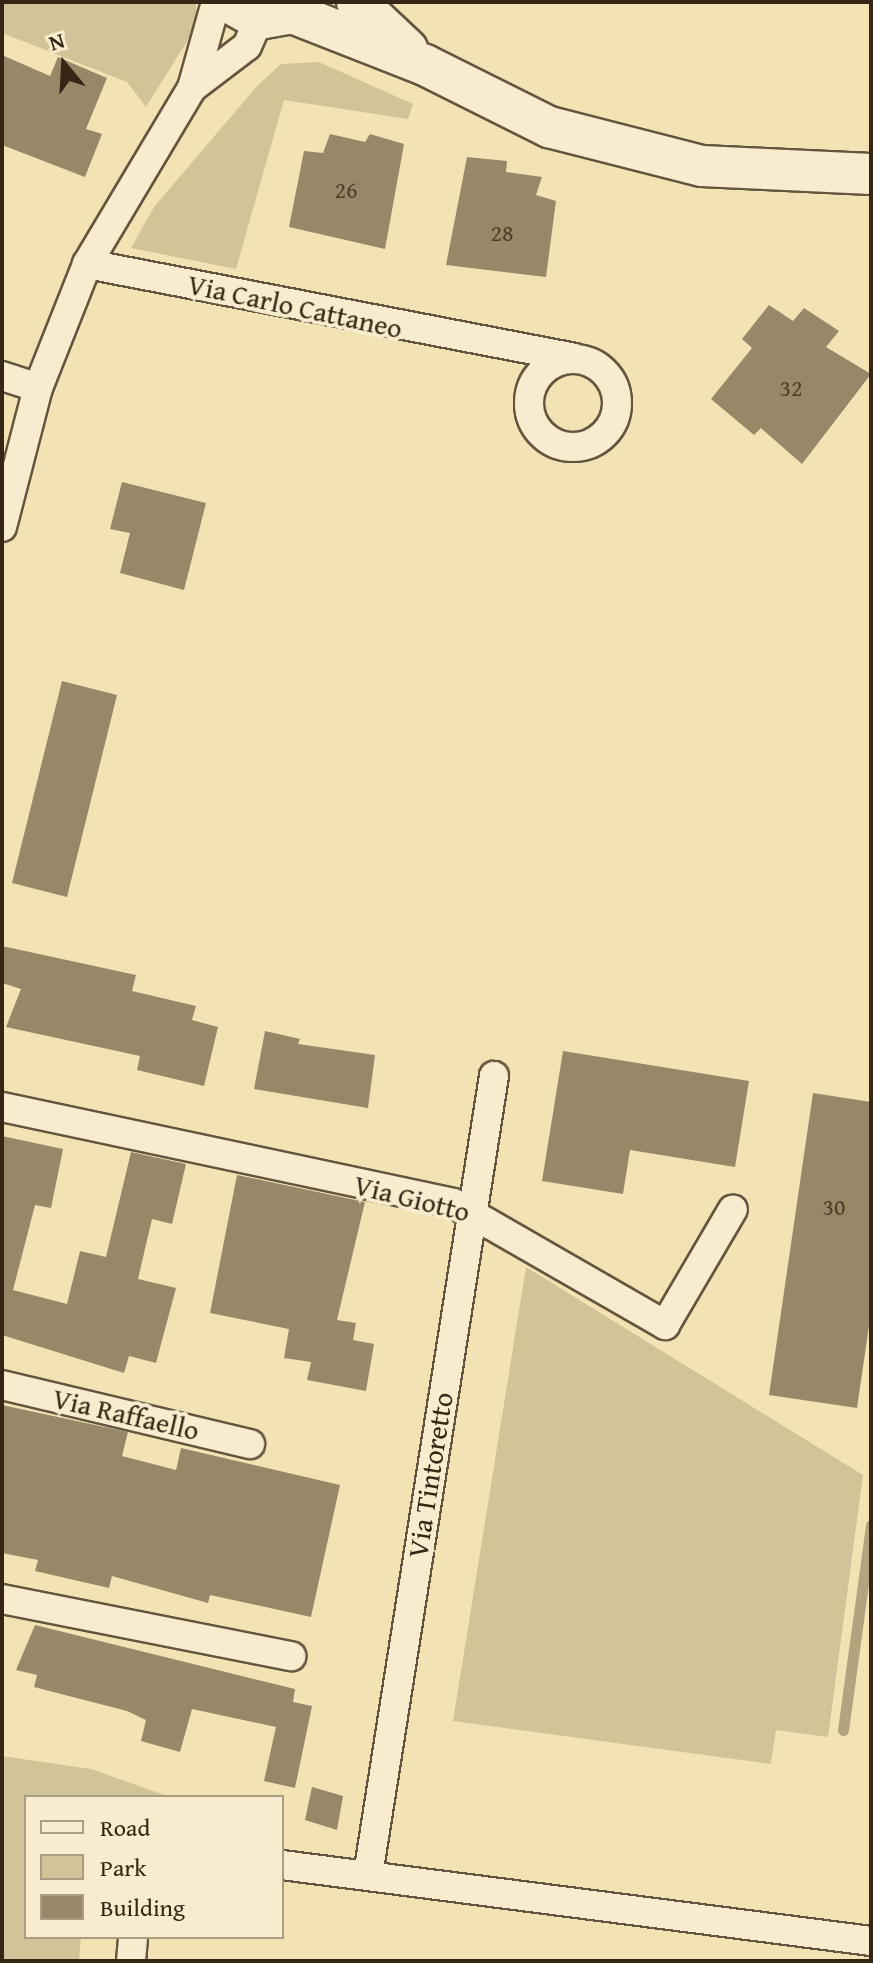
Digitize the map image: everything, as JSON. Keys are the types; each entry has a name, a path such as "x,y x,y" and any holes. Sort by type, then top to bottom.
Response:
{"main road":[{"path":"357,2 425,65"},
{"path":"271,9 425,65 549,127 621,147 702,166 871,174"}],"street":[{"path":"2,527 38,388 87,264 192,88 216,2"},
{"path":"192,88 247,46 271,9"},
{"name":"Via Carlo Cattaneo","path":"87,264 503,349 573,358"},
{"path":"503,349 534,380"},
{"path":"573,358 600,368 616,391 614,420 595,441 567,447 541,434 529,409 534,380 547,366 573,358"},
{"path":"2,376 38,388"},
{"name":"Via Tintoretto","path":"368,1875 494,1076"},
{"name":"Via Giotto","path":"2,1107 473,1210 665,1325 733,1209"},
{"name":"Via Raffaello","path":"2,1385 250,1444"},
{"path":"2,1599 291,1656"},
{"path":"284,1865 871,1941"},
{"path":"131,1961 133,1939"}],"green space":[{"path":"2,2 196,2 196,13 191,35 146,107 127,82 2,33"},
{"path":"319,62 413,104 408,119 284,100 236,269 131,248 154,207 257,86 281,64"},
{"path":"526,1267 863,1475 828,1737 776,1730 771,1764 453,1721"},
{"path":"2,1756 91,1769 164,1795 24,1795 24,1939 81,1939 79,1961 2,1961"}],"building":[{"path":"2,55 50,76 58,57 107,78 86,129 102,134 85,177 2,145"},
{"path":"330,134 365,142 370,134 404,144 385,249 289,227 304,151 323,153"},
{"path":"467,157 507,161 506,172 542,177 536,195 556,201 546,277 446,265"},
{"path":"769,305 793,321 804,308 839,331 826,347 871,374 802,464 761,428 754,435 711,399 752,348 742,339"},
{"path":"122,482 206,503 184,590 120,573 130,533 110,529"},
{"path":"62,681 117,695 67,897 12,883"},
{"path":"2,946 136,975 132,991 196,1006 192,1020 218,1027 204,1086 137,1070 140,1056 6,1027 21,989 2,983"},
{"path":"265,1031 300,1039 298,1044 375,1055 368,1108 254,1089"},
{"path":"563,1051 749,1081 735,1167 630,1150 623,1194 542,1181"},
{"path":"813,1093 871,1102 871,1312 857,1408 769,1395"},
{"path":"2,1136 63,1149 51,1208 35,1205 13,1290 67,1304 80,1251 106,1257 131,1152 186,1164 172,1224 152,1219 138,1279 176,1288 156,1363 129,1356 124,1373 2,1335"},
{"path":"237,1175 365,1202 337,1320 356,1323 353,1340 374,1344 366,1391 307,1380 311,1362 284,1358 289,1329 210,1313"},
{"path":"2,1405 128,1432 122,1456 176,1470 181,1448 340,1485 311,1617 210,1595 208,1603 112,1576 109,1588 35,1571 38,1560 2,1553"},
{"path":"35,1625 295,1689 293,1702 312,1706 295,1788 264,1781 276,1727 192,1709 180,1752 141,1741 146,1720 127,1711 34,1687 37,1675 16,1670"},
{"path":"312,1787 343,1796 337,1830 305,1820"}],"waterway":[{"path":"843,1730 871,1525"}]}
